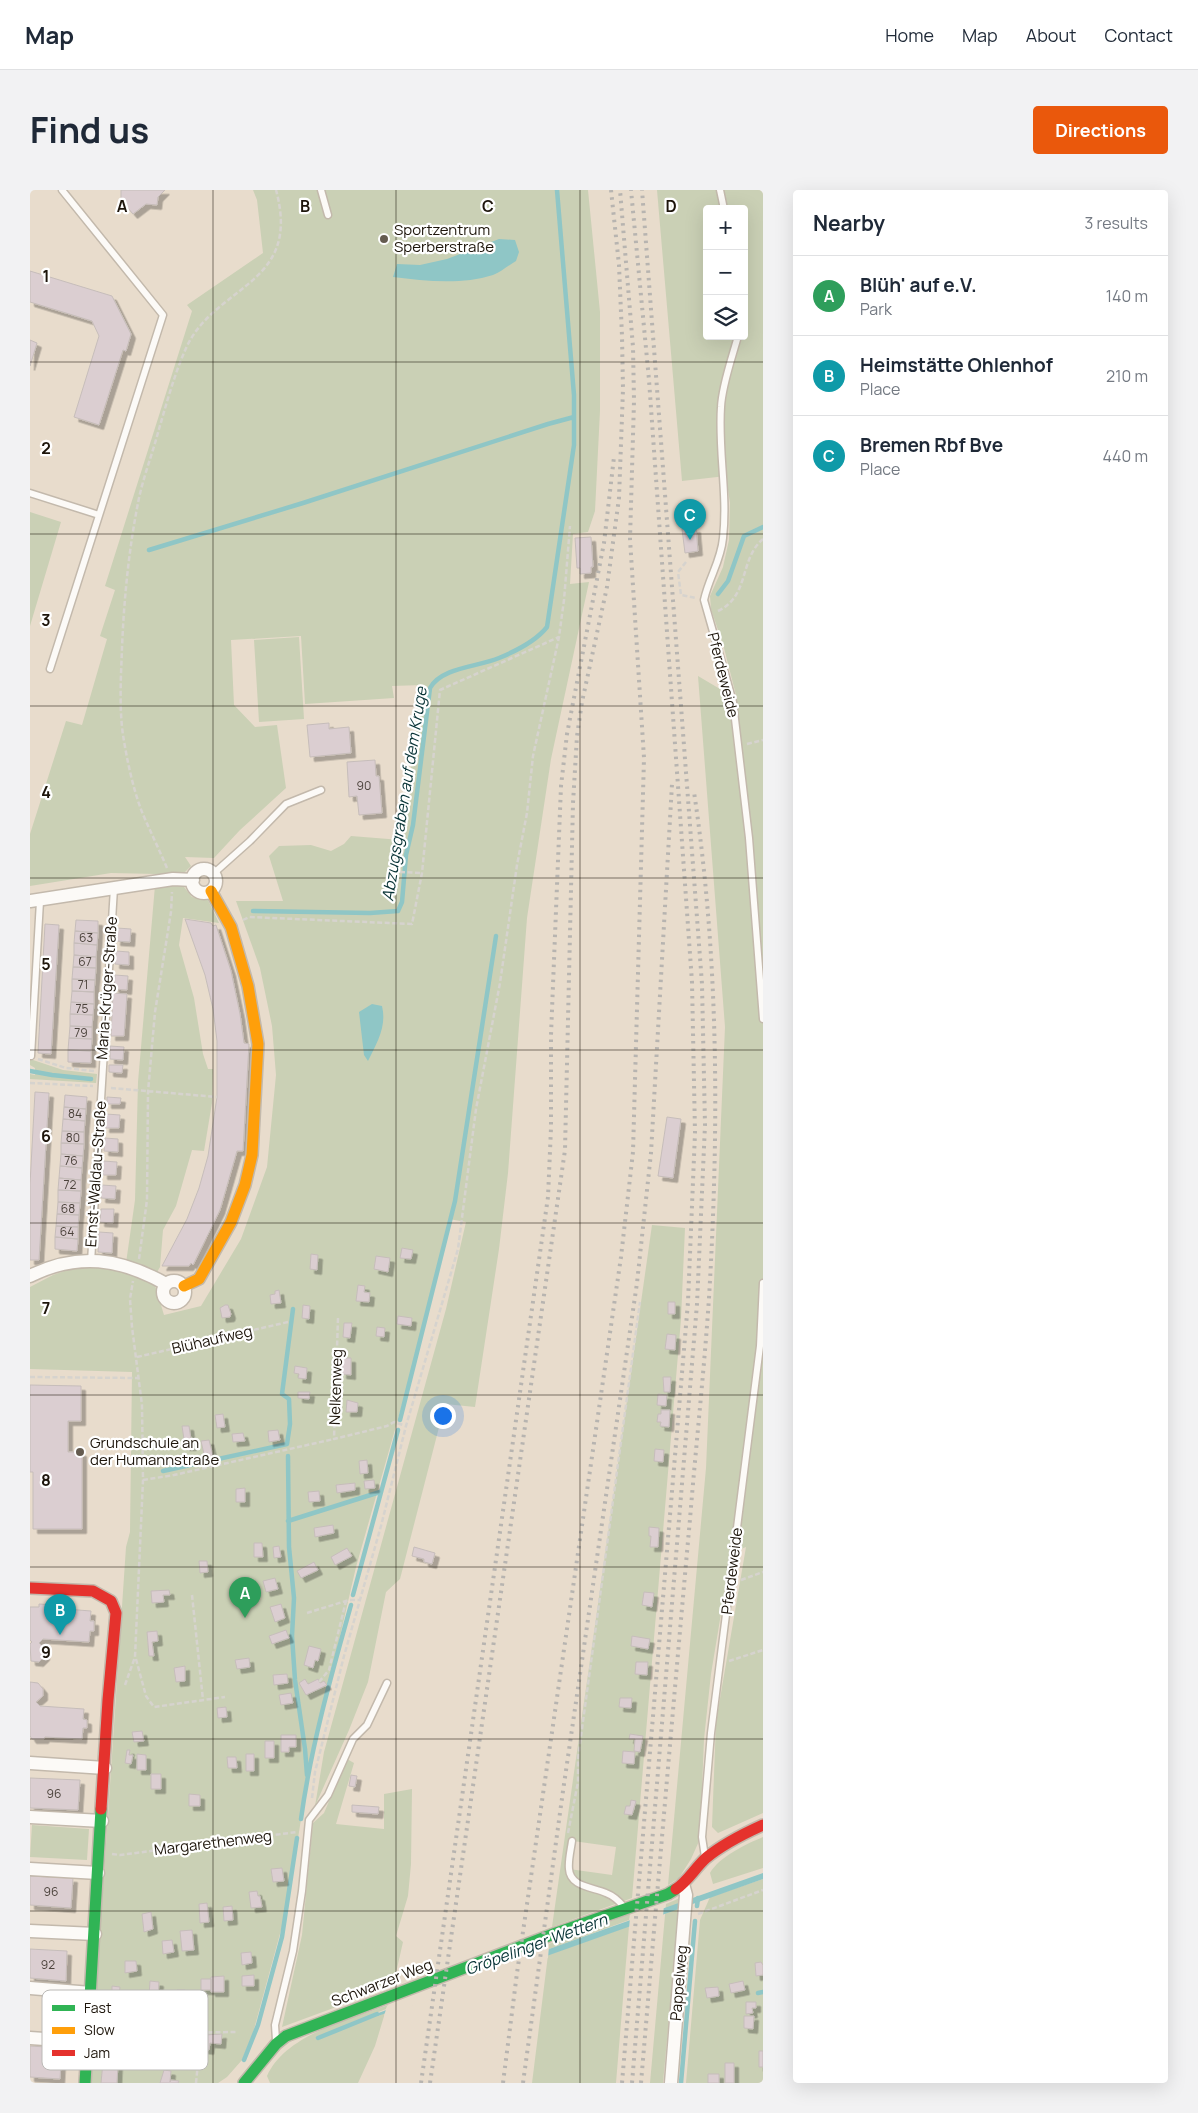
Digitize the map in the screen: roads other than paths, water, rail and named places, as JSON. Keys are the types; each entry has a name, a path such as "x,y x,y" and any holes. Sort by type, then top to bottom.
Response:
{"street":[{"path":"201,870 210,871 213,874 216,881 211,891 202,893 195,888 193,880 197,872 201,870"},
{"path":"35,901 172,880 193,880"},
{"path":"166,1284 162,1291 163,1296 168,1302 173,1303 182,1300 185,1295 184,1286 199,1279 231,1222 252,1155 258,1044 248,986 231,927 211,891"},
{"name":"Ernst-Waldau-Straße","path":"30,1276 45,1268 72,1262 115,1263 136,1268 166,1284 169,1281 178,1281 184,1286"},
{"path":"30,1588 93,1591 111,1601 116,1613 108,1700 91,1990"},
{"path":"30,1763 105,1768"},
{"path":"30,1817 102,1821"},
{"name":"Schwarzer Weg","path":"247,2082 276,2044 286,2036 625,1908 685,1890 705,1859 733,1839 763,1825"},
{"path":"30,1869 98,1873"},
{"name":"Pappelweg","path":"671,2083 685,1913 685,1890"},
{"path":"30,1931 95,1934"},
{"path":"30,1988 60,1990"},
{"path":"85,2083 86,2070"}],"lane":[{"path":"50,669 163,315 62,190"},
{"path":"322,190 328,215"},
{"path":"720,190 723,205"},
{"name":"Pferdeweide","path":"737,340 721,404 720,449 726,504 723,539 718,564 708,583 704,600 733,702 749,838 763,1019"},
{"path":"30,493 99,514"},
{"path":"213,874 250,842 286,804 322,790"},
{"name":"Maria-Krüger-Straße","path":"101,1087 114,888"},
{"path":"32,1056 35,901"},
{"name":"Ernst-Waldau-Straße","path":"90,1262 101,1087"},
{"name":"Pferdeweide","path":"705,1859 702,1836 711,1733 760,1346 763,1283"},
{"path":"276,2044 275,2025 293,1951 302,1890 306,1831 309,1820 328,1795 353,1739 367,1725 386,1683"},
{"path":"572,1841 569,1869 572,1879 581,1885 607,1893 616,1898 625,1908"}],"water":[{"path":"499,239 515,240 519,252 516,261 493,275 456,281 431,281 393,277 397,264 420,265 447,259"},
{"path":"372,1004 382,1006 383,1020 375,1048 368,1061 364,1055 359,1012"},
{"path":"763,1873 763,1879 378,2016 373,2015 549,1949"}],"waterway":[{"name":"Abzugsgraben auf dem Kruge","path":"253,911 370,913 398,911 402,902 406,855 413,825 430,688 436,681 452,672 490,661 519,649 537,637 547,627 574,445 574,395 557,190"},
{"path":"149,550 574,417"},
{"name":"Abzugsgraben auf dem Kruge","path":"718,594 728,581 744,536 763,527"},
{"path":"400,1420 455,1201 496,936"},
{"path":"30,1071 91,1079"},
{"path":"163,1471 287,1444 290,1424 289,1399 282,1394 293,1309"},
{"path":"353,1595 398,1430"},
{"path":"288,1456 289,1547 294,1598 292,1636 295,1680 307,1775"},
{"path":"288,1521 380,1492"},
{"path":"301,1819 316,1738 351,1605"},
{"path":"244,2060 258,2025 282,1937 297,1838"},
{"path":"697,1906 698,1898"},
{"path":"681,2083 695,1921"},
{"path":"758,1993 763,1992"},
{"name":"Gröpelinger Wettern","path":"318,2038 377,2014"}],"railway":[{"path":"430,2083 565,1150 573,803 577,736 582,702 607,587 619,498 623,389 622,336 619,265 611,190"},
{"path":"503,2083 517,1973 621,1257 633,1152 644,758 630,539 634,401 633,347 620,190"},
{"path":"622,2083 688,1302 695,1133 692,982 649,380 631,190"},
{"path":"632,2083 697,1304 705,1125 702,984 642,190"},
{"path":"421,2083 548,1197 551,1128 551,1035 561,786 567,734 604,543 614,457"},
{"path":"523,2083 563,1791 637,1283 651,1153 672,784"},
{"path":"641,2083 705,1353 712,1235 715,1044 708,918 694,792"}],"place":[{"name":"Sportzentrum Sperberstraße","path":"384,239"},
{"name":"Bremen Rbf Bve","path":"690,540"},
{"name":"Grundschule an der Humannstraße","path":"80,1452"},
{"name":"Blüh' auf e.V.","path":"245,1618"},
{"name":"Heimstätte Ohlenhof","path":"60,1635"}]}
